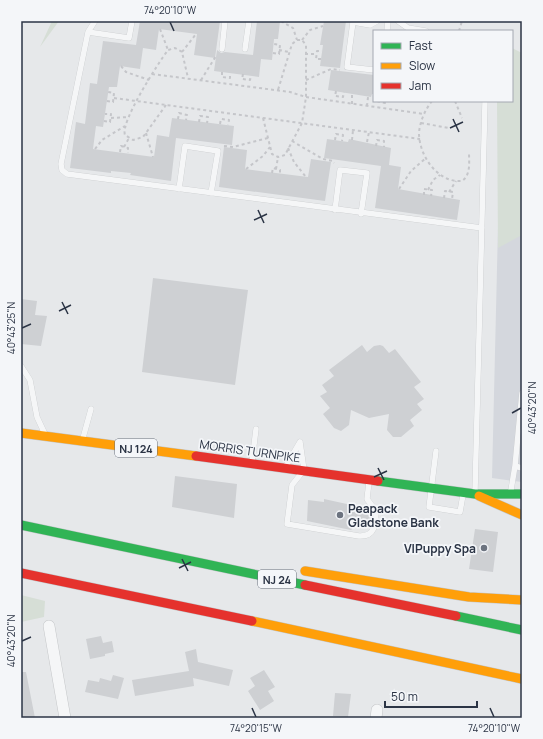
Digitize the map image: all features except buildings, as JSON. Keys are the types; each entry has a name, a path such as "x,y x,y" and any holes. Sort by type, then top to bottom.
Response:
{"main road":[{"name":"MORRIS TURNPIKE","path":"21,433 304,470 464,493 522,494"},
{"name":"MORRIS TURNPIKE","path":"475,494 522,515"},
{"name":"NJ 24","path":"21,525 522,630"},
{"path":"33,527 220,557"},
{"path":"298,570 469,597 522,600"},
{"path":"21,574 284,627 522,679"}],"street":[{"path":"49,626 65,718"}],"lane":[{"path":"95,21 88,32 61,164 62,170 67,174 361,214 482,228"},
{"path":"88,32 129,38 132,21"},
{"path":"222,49 225,21"},
{"path":"246,49 249,21"},
{"path":"373,70 346,67 353,22 370,25 377,21"},
{"path":"398,21 408,28 420,30"},
{"path":"475,494 485,102"},
{"path":"179,189 185,146 218,151 211,193"},
{"path":"335,210 340,170 367,173 361,214"},
{"path":"21,366 30,380 37,417 46,436"},
{"path":"511,493 522,393"},
{"path":"82,441 91,409"},
{"path":"252,463 256,429"},
{"path":"286,468 300,442 304,470 292,485 287,524 359,536 369,535 376,523 376,511 367,499 370,479"},
{"path":"436,451 429,507 460,512 464,493"},
{"path":"515,466 522,468"}],"path":[{"path":"281,21 292,28 297,40"},
{"path":"302,40 307,32 323,26"},
{"path":"160,29 168,50"},
{"path":"182,52 196,34"},
{"path":"278,90 293,41 302,40"},
{"path":"262,118 272,154 278,157 284,155 302,123 306,97 306,45 302,40"},
{"path":"273,53 279,54 280,50 280,45 274,44"},
{"path":"166,105 146,133 138,140 129,138 124,131 128,118 152,74 168,50 175,48 182,52 188,78"},
{"path":"201,80 212,64 216,50 222,49"},
{"path":"280,50 289,52"},
{"path":"306,54 316,54 317,51 322,51"},
{"path":"316,54 316,59 321,59"},
{"path":"121,66 126,72 149,80"},
{"path":"306,80 331,69 340,70 346,67"},
{"path":"222,72 222,77 230,78 230,73"},
{"path":"152,74 278,90 306,97 424,114"},
{"path":"243,74 242,79 246,80"},
{"path":"246,80 250,80 251,76"},
{"path":"224,83 225,77"},
{"path":"245,86 246,80"},
{"path":"336,90 335,96 340,97"},
{"path":"107,101 113,102 114,98 114,93 108,92"},
{"path":"339,102 340,97 343,97 344,92"},
{"path":"352,95 352,104"},
{"path":"367,106 368,97"},
{"path":"114,98 420,139"},
{"path":"380,108 380,102 385,102"},
{"path":"431,102 424,114 421,123 420,139 426,158 440,175 456,182 462,181 466,178 468,173 469,152"},
{"path":"454,102 462,118"},
{"path":"183,114 184,107"},
{"path":"204,117 205,110"},
{"path":"225,120 226,113"},
{"path":"105,114 111,114 111,118"},
{"path":"178,119 179,114 183,114"},
{"path":"183,114 187,114 186,120"},
{"path":"199,122 200,116 208,117 207,123"},
{"path":"111,118 128,118"},
{"path":"104,121 110,122 111,118"},
{"path":"220,124 221,119 229,120 228,125"},
{"path":"421,123 450,128"},
{"path":"95,149 102,140 125,126"},
{"path":"339,135 340,128"},
{"path":"352,140 353,130"},
{"path":"367,142 369,132"},
{"path":"146,133 153,157"},
{"path":"335,140 336,134 339,135"},
{"path":"376,146 377,140 380,140 381,134"},
{"path":"339,135 343,135 342,141"},
{"path":"120,152 121,146 124,147 129,138"},
{"path":"225,146 233,147 268,138"},
{"path":"380,140 384,141 384,147"},
{"path":"292,141 323,159 333,161"},
{"path":"246,169 263,156 270,146"},
{"path":"124,147 128,148 128,153"},
{"path":"288,148 294,162 306,177"},
{"path":"276,169 278,157"},
{"path":"399,189 411,171 426,158"},
{"path":"272,173 273,168 276,169"},
{"path":"276,169 280,170 280,174"},
{"path":"428,190 433,180 440,175"},
{"path":"449,192 456,182"},
{"path":"424,195 424,189 432,190 431,196"},
{"path":"444,198 445,191 453,192 452,199"}],"shaded area":[{"path":"52,21 59,21 40,47"},
{"path":"513,48 522,53 522,235 498,248 497,102 513,102"},
{"path":"522,86 522,482 492,478 501,102 513,102 513,100"},
{"path":"21,595 45,601 44,617 21,622"}],"railway":[{"path":"21,27 24,21"}],"traffic: fast":[{"path":"378,481 475,494 522,494"},
{"path":"21,525 305,585"},
{"path":"456,616 522,630"}],"traffic: slow":[{"path":"21,433 196,456"},
{"path":"479,496 522,515"},
{"path":"305,571 469,597 522,600"},
{"path":"252,621 522,679"}],"traffic: jam":[{"path":"196,456 378,481"},
{"path":"21,573 252,621"},
{"path":"305,585 456,616"}],"place":[{"name":"Peapack Gladstone Bank","path":"340,515"},
{"name":"VIPuppy Spa","path":"484,548"}]}
